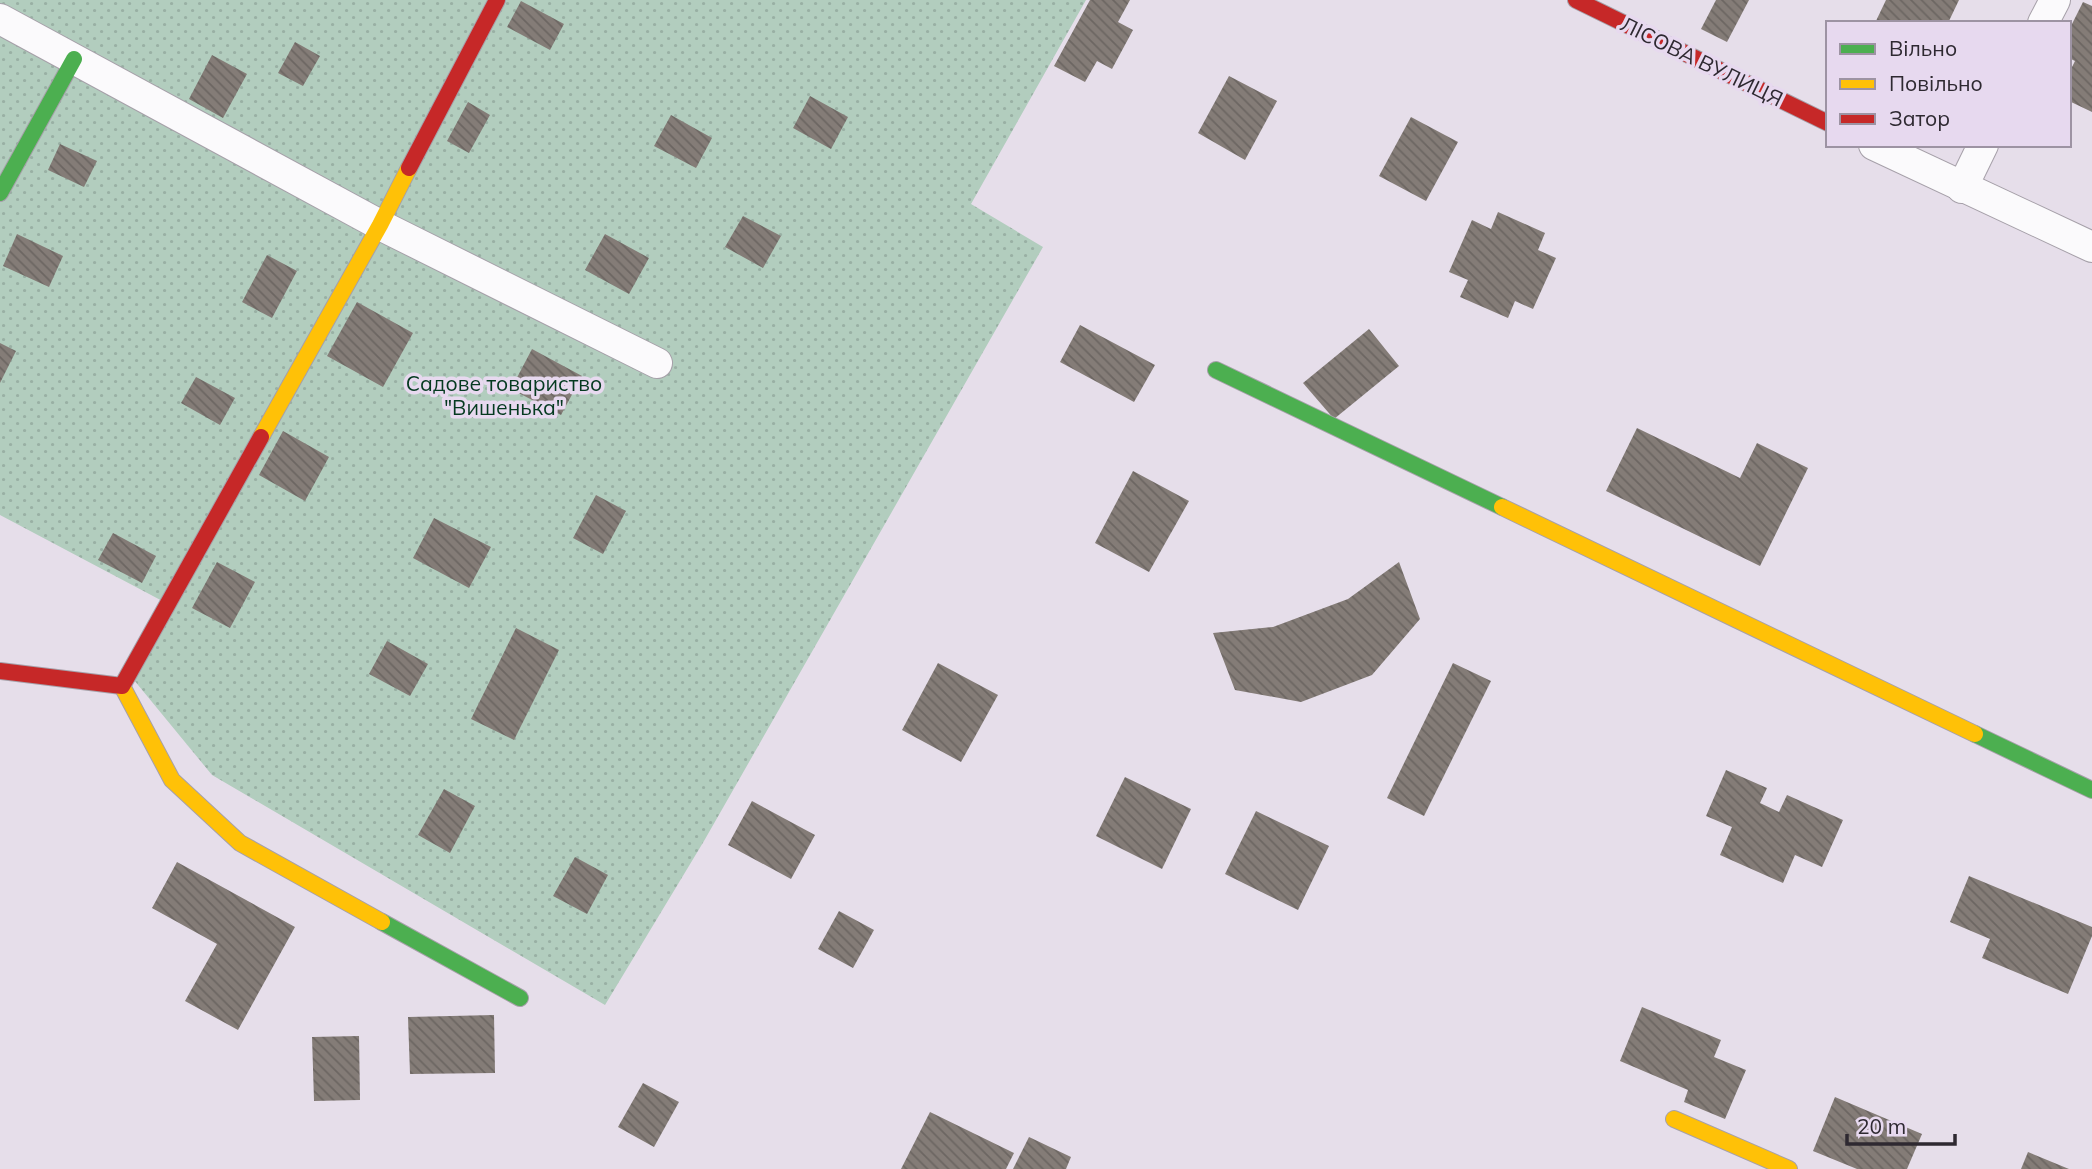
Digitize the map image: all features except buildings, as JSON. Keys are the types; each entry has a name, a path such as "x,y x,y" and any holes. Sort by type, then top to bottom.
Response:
{"street":[{"path":"122,686 380,225 497,0"},
{"name":"ЛІСОВА ВУЛИЦЯ","path":"1576,0 1826,122"},
{"path":"2044,21 2055,0"},
{"path":"0,19 380,225 657,363"},
{"path":"0,193 74,59"},
{"path":"1878,147 2092,247"},
{"path":"1962,188 1982,147"},
{"path":"1216,370 2092,790"},
{"path":"0,671 122,686"},
{"path":"122,686 172,780 240,843 520,998"},
{"path":"1674,1119 1789,1169"}],"green space":[{"name":"Садове товариство \"Вишенька\"","path":"0,0 1086,0 971,204 1043,247 704,841 605,1005 212,775 129,674 168,604 0,515"}],"traffic: fast":[{"path":"0,193 74,59"},
{"path":"1216,370 1502,507"},
{"path":"1975,734 2092,790"},
{"path":"382,922 520,998"}],"traffic: slow":[{"path":"261,437 409,168"},
{"path":"1502,507 1975,734"},
{"path":"122,686 172,780 240,843 382,922"},
{"path":"1674,1119 1789,1169"}],"traffic: jam":[{"path":"409,168 497,0"},
{"path":"1576,0 1826,122"},
{"path":"0,671 122,686 261,437"}]}
